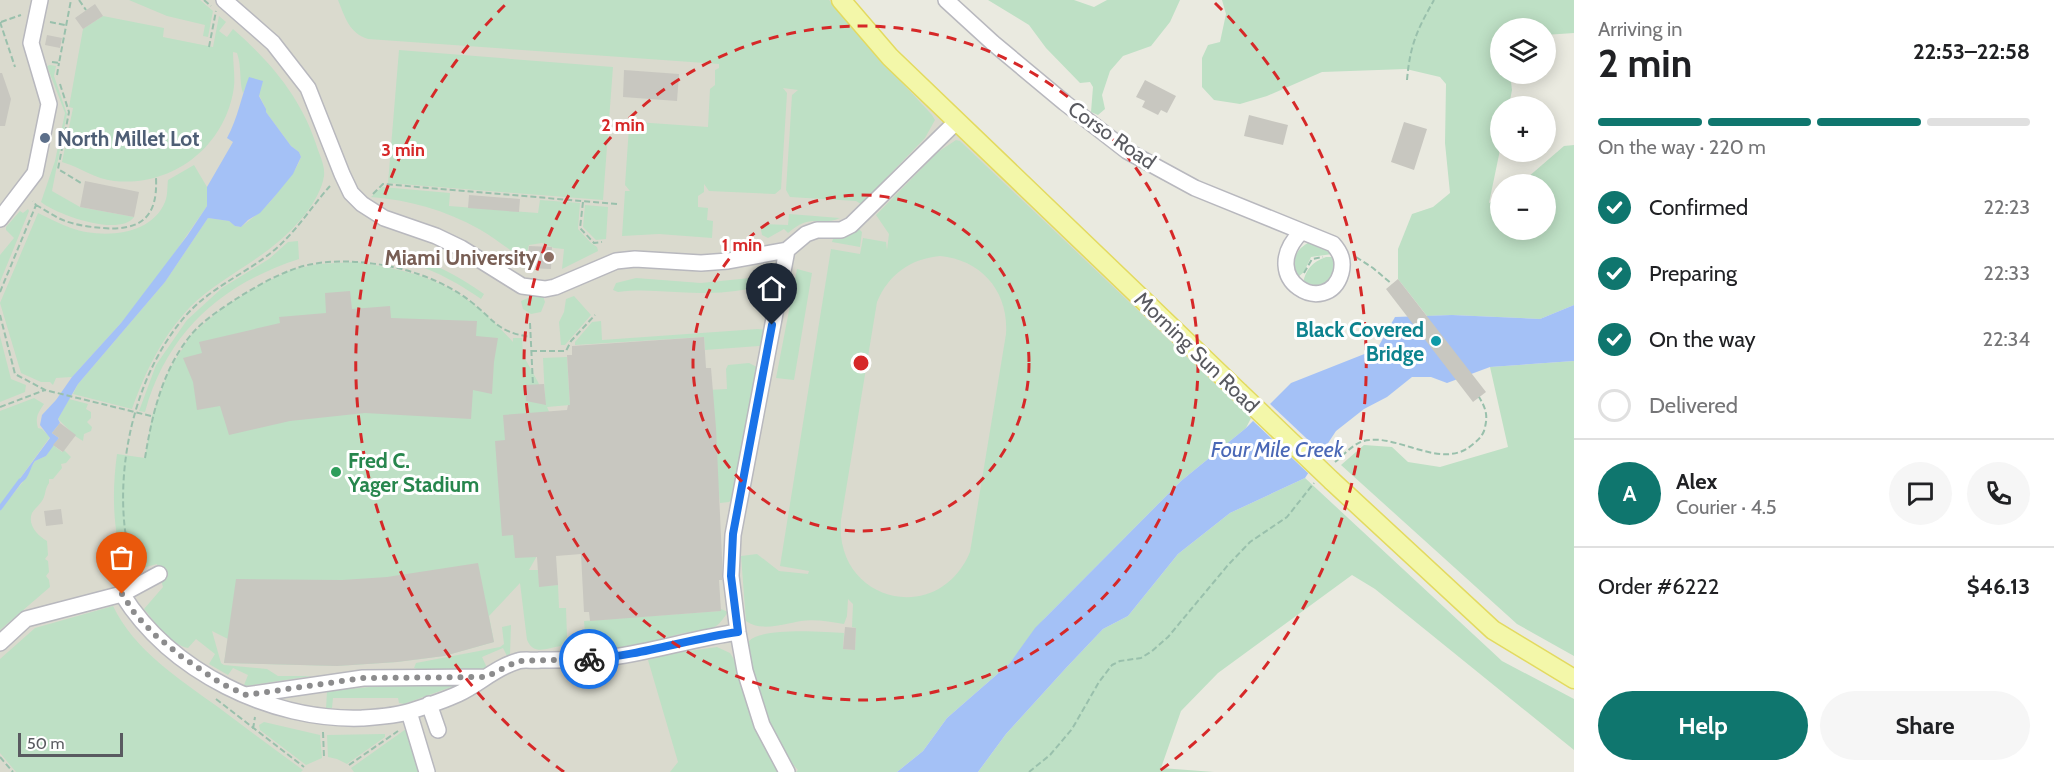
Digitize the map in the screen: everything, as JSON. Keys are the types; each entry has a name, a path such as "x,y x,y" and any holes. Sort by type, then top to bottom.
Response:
{"main road":[{"name":"Morning Sun Road","path":"841,0 890,57 1332,481 1493,630 1574,679"}],"street":[{"path":"0,219 35,172 49,104 31,43 40,0"},
{"path":"224,0 273,43 308,88 342,174 351,193 362,204 384,218 436,236 461,248 508,279 530,288 555,287 616,261 634,259 701,263 728,261 787,250 806,234 817,230 841,230 851,225 957,121"},
{"name":"Corso Road","path":"946,0 993,43 1127,151 1196,188 1332,244 1341,252"},
{"path":"1301,232 1291,243 1287,257 1287,270 1293,284 1304,292 1316,294 1330,290 1339,280 1343,266 1341,252"},
{"path":"787,250 733,534 731,576 745,671 762,725 787,772"},
{"path":"0,643 26,619 122,594 159,574"},
{"path":"122,594 135,614 155,635 222,684 274,706 308,715 339,718 376,717 406,720 429,704 459,694 518,661 613,657 738,632"},
{"path":"246,695 363,678 486,677"},
{"path":"429,704 438,730"},
{"path":"406,720 427,772"}],"path":[{"path":"71,0 57,75 69,112 58,169 81,183"},
{"path":"78,0 86,10"},
{"path":"204,0 216,11 209,47"},
{"path":"1407,80 1409,56 1415,35 1434,0"},
{"path":"15,67 0,22 21,15"},
{"path":"47,21 66,25"},
{"path":"47,61 59,63"},
{"path":"141,583 125,531 124,505 127,455 135,412 143,386 174,331 191,310 213,291 264,259 281,244 342,174"},
{"path":"26,187 36,205 65,221 90,227 120,229 135,225 151,213 157,195 156,178"},
{"path":"362,204 383,184 617,204"},
{"path":"583,201 580,228 594,243 602,242"},
{"path":"0,292 36,205"},
{"path":"1293,284 1302,278 1312,259 1334,256 1341,252 1355,256 1392,284"},
{"path":"145,458 152,416 169,369 191,335 221,309 238,298 299,267 356,262 418,274 470,300 500,328 513,334 531,337"},
{"path":"0,315 15,374 45,390 152,416"},
{"path":"531,351 566,351 571,341 595,315"},
{"path":"530,323 533,385"},
{"path":"0,407 45,390"},
{"path":"1336,462 1353,446 1372,439 1437,453 1452,453 1468,448 1482,436 1487,422 1488,412 1479,397"},
{"path":"1029,772 1050,755 1072,729 1099,682 1112,665 1120,661 1141,658 1168,637 1228,565 1250,542 1287,517 1312,485"},
{"path":"216,699 304,767"},
{"path":"253,729 255,717"},
{"path":"349,765 388,738 406,720"},
{"path":"386,730 388,738"},
{"path":"323,732 324,757"},
{"path":"0,757 13,772"}],"shaded area":[{"name":"Miami University","path":"0,0 841,0 1239,392 811,772 0,772"}],"green space":[{"path":"129,0 200,0 213,11 208,37 203,36 205,25 167,16"},
{"path":"338,0 829,0 935,120 925,138 861,204 856,201 790,197 786,190 792,95 798,90 783,88 787,93 781,189 775,194 709,191 704,184 704,192 698,196 698,207 708,208 707,220 713,221 712,238 659,234 622,236 625,191 630,191 625,185 629,127 636,122 708,127 710,89 715,85 715,70 719,68 719,64 368,39 352,29"},
{"path":"988,0 1074,0 1094,7 1107,0 1180,0 1170,22 1151,46 1123,56 1110,71 1102,95 1105,109 1098,115 1091,112 1093,87 1090,82 1080,83 1046,48 1029,25"},
{"path":"1222,0 1574,0 1574,33 1556,34 1556,18 1490,18 1490,84 1511,84 1512,90 1511,96 1490,96 1490,162 1498,162 1495,174 1490,174 1489,203 1490,240 1556,240 1556,174 1532,174 1545,162 1556,162 1556,153 1564,146 1574,145 1574,305 1540,319 1427,316 1398,279 1398,249 1412,214 1433,207 1450,193 1445,143 1446,84 1440,77 1406,69 1322,72 1267,96 1240,104 1214,100 1202,87 1202,58 1208,45 1220,42 1226,14"},
{"path":"103,16 164,28 163,37 213,47 219,16 226,22 219,31 227,37 233,29 261,55 295,99 312,132 324,169 318,195 292,229 267,251 200,298 180,318 156,355 132,409 73,394 78,384 165,282 208,218 229,221 241,227 271,201 294,172 301,157 266,112 250,77 243,93 239,58 237,53 233,52 234,88 227,113 218,131 206,147 174,171 155,178 114,181 62,162 73,108 69,107 83,29"},
{"path":"399,50 613,67 603,200 388,183"},
{"path":"47,66 56,66 54,76 67,114 52,191 80,207 134,217 127,223 116,225 88,222 60,213 41,202 55,161 65,113"},
{"path":"956,140 960,141 1251,418 1246,428 1181,481 1044,619 1010,663 947,718 923,751 897,772 796,772 798,770 771,728 755,690 750,672 749,641 756,637 780,632 844,633 843,649 855,650 856,628 852,627 853,604 848,599 844,624 812,620 766,627 752,624 746,621 741,556 757,554 779,571 808,574 809,571 780,566 831,249 860,254 863,238 886,242 887,250 889,234 876,215 938,152","holes":["940,256 955,259 980,271 990,281 998,292 1006,319 1006,334 970,552 955,576 935,591 913,597 891,595 870,586 854,570 843,548 841,520 877,302 894,276 910,264"]},
{"path":"194,165 207,187 207,206 158,277 121,323 72,377 56,378 53,385 21,373 0,303 38,213 83,231 111,234 137,228 149,222 158,213 166,199 168,180"},
{"path":"382,187 450,193 449,206 538,213 540,200 580,203 578,229 597,247 598,251 562,269 564,249 542,243 529,245 525,260 485,233 453,216 413,203 371,197"},
{"path":"585,205 608,207 606,239 596,240 583,227"},
{"path":"28,209 0,282 0,255 14,238 6,227 20,211 23,213"},
{"path":"789,214 840,218 809,221 788,233 784,229 768,238 762,235 763,224 788,225"},
{"path":"859,229 862,232 860,247 832,242 833,239 852,234"},
{"path":"298,241 299,259 271,269 246,282 222,297 201,315 183,335 168,358 155,383 145,412 139,411 156,365 187,320 222,288 269,259 288,242"},
{"path":"1310,242 1323,243 1332,254 1311,257 1304,272 1298,277 1294,266 1295,256"},
{"path":"386,250 413,257 437,267 484,294 481,299 435,272 384,256"},
{"path":"1326,257 1335,257 1337,267 1327,281 1319,286 1303,283 1310,267"},
{"name":"Fred C. Yager Stadium","path":"356,262 404,271 443,285 478,307 513,342 513,338 522,338 523,355 545,399 543,358 567,357 570,405 547,407 551,416 543,545 529,570 538,570 540,586 558,585 559,608 566,608 567,637 561,646 541,650 530,645 527,640 520,583 489,616 494,642 444,656 337,666 224,663 228,639 212,631 221,663 224,665 267,669 278,676 312,676 246,686 244,685 248,675 233,668 228,675 209,664 215,654 196,639 188,648 182,646 164,632 144,609 163,587 157,564 124,573 115,514 114,486 117,454 145,458 152,416 169,370 191,335 221,309 256,287 291,270 318,264"},
{"path":"797,269 812,273 794,380 776,378"},
{"path":"760,277 764,280 764,286 728,292 618,292 613,290 616,283 636,278 701,283"},
{"path":"535,295 543,296 545,302 541,312 531,314 523,309 521,301"},
{"path":"574,296 591,315 565,345 561,345 559,322 564,312 566,299"},
{"path":"601,321 602,340 767,330 762,345 759,346 705,350 704,337 575,345 592,322"},
{"path":"0,336 11,379 26,385 25,392 0,402"},
{"path":"1574,361 1574,656 1517,624 1341,465 1364,445 1392,447 1408,462 1440,467 1508,447 1490,367"},
{"path":"749,363 759,368 735,496 729,502 720,503 708,390 727,389 726,369 728,365"},
{"path":"34,398 44,404 38,415 38,428 50,437 0,506 0,411"},
{"path":"69,399 88,404 86,409 91,412 91,418 87,422 92,427 91,431 84,434 83,441 58,419"},
{"path":"53,445 62,452 64,450 71,457 66,463 61,464 62,468 53,479 49,479 43,499 31,517 34,530 47,541 48,555 45,559 48,561 49,572 46,576 50,587 0,630 0,510 22,483 35,461 46,456"},
{"path":"1305,478 1502,661 1574,699 1574,750 1375,589 1352,575 1218,673 1181,711 1161,768 1214,772 978,772 1006,734 1066,668 1103,629 1128,616 1178,554 1230,513"},
{"path":"113,606 122,622 145,650 188,686 303,770 301,772 16,772 0,753 0,659 35,628"},
{"path":"721,609 728,612 713,628 692,631 639,646 602,648 589,645 585,634 584,621 720,611"},
{"path":"511,625 510,654 507,656 503,648 482,657 487,668 485,669 414,668 416,663 500,647 504,644 502,627"},
{"path":"717,647 730,653 735,661 752,710 780,772 670,772 678,762 648,660 669,654"},
{"path":"391,685 454,686 404,704 399,703 398,698 333,698 332,708 326,709 327,691"},
{"path":"264,722 320,735 322,758 306,765 260,730 259,725"},
{"path":"406,729 420,772 354,772 351,768"},
{"path":"385,734 385,737 347,764 328,757 327,735"}],"water":[{"path":"249,77 263,81 259,96 266,112 291,146 299,152 301,157 293,174 260,213 241,227 229,221 208,218 165,282 78,384 58,419 60,423 52,433 59,438 46,456 35,461 24,481 16,484 50,438 40,425 42,415 72,377 121,323 207,206 207,187 233,142 227,138"},
{"name":"Four Mile Creek","path":"1574,305 1574,361 1490,367 1447,383 1431,377 1412,377 1387,397 1364,409 1336,431 1305,478 1230,513 1178,554 1128,616 1103,629 1066,668 1006,734 978,772 897,772 923,751 947,718 1010,663 1035,628 1181,481 1246,428 1291,383 1377,349 1395,317 1452,315 1540,319"}],"pier":[{"path":"1268,402 1324,455 1310,475 1251,419"}],"building":[{"path":"95,4 103,16 83,29 75,18"},
{"path":"47,35 62,38 60,48 45,45"},
{"path":"624,70 679,74 677,101 623,97"},
{"path":"0,73 2,73 11,99 5,126 0,126"},
{"path":"1145,80 1176,96 1167,113 1161,110 1158,115 1142,107 1145,101 1136,97"},
{"path":"1249,115 1288,125 1283,145 1244,136"},
{"path":"1404,122 1427,129 1414,170 1391,162"},
{"path":"85,181 139,192 134,217 80,207"},
{"path":"469,195 520,199 519,212 468,208"},
{"path":"529,246 552,247 551,269 527,268"},
{"name":"Black Covered Bridge","path":"1398,279 1486,392 1473,402 1386,289"},
{"path":"350,291 352,309 390,306 391,318 477,321 476,336 498,338 492,394 473,390 471,419 365,413 290,421 229,435 220,406 197,410 193,382 183,358 202,353 199,342 280,323 279,317 326,313 325,293"},
{"path":"704,337 706,368 711,368 716,428 722,558 722,580 719,580 721,611 590,621 589,612 584,612 581,554 556,556 558,585 539,587 537,557 515,558 513,535 502,536 495,441 505,440 503,415 567,410 570,405 567,355 572,355 572,346"},
{"path":"544,384 546,405 526,401 525,385"},
{"path":"60,423 76,435 63,452 53,445 59,438 52,433"},
{"path":"61,509 63,524 46,526 44,511"},
{"path":"478,563 494,642 444,656 397,662 337,666 224,663 236,579 342,580 387,577"},
{"path":"845,627 856,628 855,650 843,649"}],"waterway":[{"path":"0,508 20,481"}],"way so far":[{"path":"122,594 135,614 155,635 182,657 222,684 246,695 363,678 486,677 518,661 589,659"}],"place":[{"name":"North Millet Lot","path":"45,138"},
{"name":"Miami University","path":"549,257"},
{"name":"Black Covered Bridge","path":"1436,341"},
{"name":"Fred C. Yager Stadium","path":"336,472"}],"route":[{"path":"589,659 613,657 738,632 731,576 733,534 772,325"}]}
